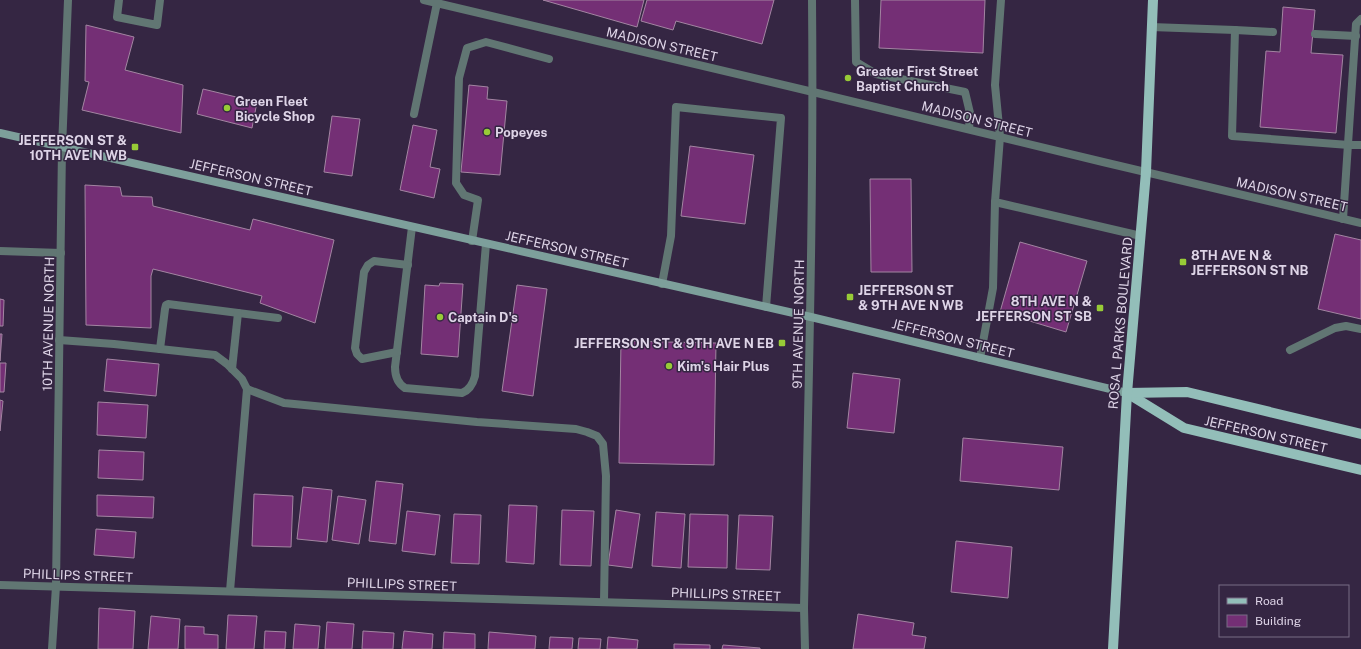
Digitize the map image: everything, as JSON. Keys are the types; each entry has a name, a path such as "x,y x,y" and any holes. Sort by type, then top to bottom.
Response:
{"main road":[{"name":"ROSA L PARKS BOULEVARD","path":"1113,649 1127,393 1146,172 1152,0"},
{"name":"JEFFERSON STREET","path":"0,133 811,317 1127,393 1187,392 1361,434"},
{"name":"JEFFERSON STREET","path":"1127,393 1184,428 1361,470"}],"street":[{"name":"10TH AVENUE NORTH","path":"52,649 56,586 62,148 68,0"},
{"path":"119,0 117,17 157,24 160,0"},
{"name":"MADISON STREET","path":"424,0 1361,223"},
{"name":"9TH AVENUE NORTH","path":"805,649 804,608 811,317 813,92 812,0"},
{"path":"856,0 856,62 876,74 965,92 970,112 969,129"},
{"path":"980,358 993,288 995,202 1000,137 994,85 1001,0"},
{"path":"414,114 437,3"},
{"path":"1343,219 1356,24 1361,19"},
{"path":"1151,27 1273,32"},
{"path":"1235,30 1232,136 1361,145"},
{"path":"1315,34 1356,36"},
{"path":"472,241 478,200 464,195 456,183 460,78 467,48 486,42 549,59"},
{"path":"662,284 671,236 676,107 781,118 766,307"},
{"path":"995,202 1140,236"},
{"path":"412,227 395,376 400,385 405,388 462,393 467,391 473,384 475,376 486,244"},
{"path":"0,251 61,253"},
{"path":"397,352 362,359 354,348 364,272 368,265 374,261 408,265"},
{"path":"160,349 165,309 166,305 171,303 278,318"},
{"path":"232,369 238,313"},
{"path":"1290,350 1335,328 1346,326 1361,329"},
{"path":"59,340 215,355 242,379 247,389 230,591"},
{"path":"247,389 284,403 477,422 576,429 597,436 603,444 606,476 604,602"},
{"name":"PHILLIPS STREET","path":"0,585 804,608"}],"building":[{"path":"543,0 644,0 637,27"},
{"path":"647,0 774,0 762,44 676,21 673,30 641,21"},
{"path":"881,0 985,0 983,53 879,48"},
{"path":"1283,7 1315,10 1311,53 1343,55 1336,133 1260,127 1266,51 1280,52"},
{"path":"86,25 134,37 125,70 183,85 181,133 82,110 89,82 85,81"},
{"path":"469,85 488,87 487,99 507,101 500,175 461,172"},
{"name":"Green Fleet Bicycle Shop","path":"203,89 257,102 252,128 197,114"},
{"path":"332,116 360,119 352,176 324,172"},
{"path":"413,125 437,130 430,167 440,169 434,198 400,190"},
{"path":"690,146 754,155 745,224 681,216"},
{"path":"870,179 911,179 912,272 871,272"},
{"path":"85,185 120,187 122,196 152,197 153,206 250,230 253,219 334,240 315,323 260,303 262,296 153,269 151,276 151,328 86,325"},
{"path":"1335,234 1361,240 1361,319 1318,309"},
{"path":"1020,242 1087,261 1066,332 1000,312"},
{"path":"440,283 463,284 458,357 421,354 425,285 439,286"},
{"path":"517,285 547,289 533,396 502,391"},
{"path":"0,299 4,300 3,326 0,326"},
{"path":"0,334 2,334 0,361"},
{"path":"621,341 716,343 714,465 619,463"},
{"path":"107,359 159,364 156,396 104,391"},
{"path":"0,363 6,363 4,392 0,392"},
{"path":"853,373 900,379 894,433 847,428"},
{"path":"0,400 3,401 0,431"},
{"path":"98,402 148,405 146,438 97,435"},
{"path":"963,438 1063,447 1059,490 960,481"},
{"path":"99,450 144,452 143,480 98,478"},
{"path":"376,481 403,484 396,544 369,541"},
{"path":"303,487 332,490 327,542 297,539"},
{"path":"254,494 293,496 291,547 252,546"},
{"path":"97,495 154,497 153,518 97,516"},
{"path":"338,496 366,500 359,544 332,540"},
{"path":"509,505 537,506 534,564 506,562"},
{"path":"562,510 594,511 591,566 560,565"},
{"path":"616,510 640,514 632,568 608,565"},
{"path":"407,511 440,515 435,555 402,551"},
{"path":"656,512 685,514 681,568 652,566"},
{"path":"454,514 481,515 479,564 451,563"},
{"path":"690,514 728,515 727,568 688,567"},
{"path":"739,515 773,516 770,570 736,569"},
{"path":"96,529 136,532 134,558 94,555"},
{"path":"956,541 1012,547 1008,598 951,592"},
{"path":"99,608 135,611 133,649 98,649"},
{"path":"858,614 914,623 912,635 926,637 924,649 853,649"},
{"path":"228,615 257,616 254,649 226,649"},
{"path":"151,616 180,619 178,649 148,649"},
{"path":"327,622 354,624 352,649 325,649"},
{"path":"295,624 320,626 318,649 293,649"},
{"path":"185,626 204,627 204,634 218,635 218,649 185,649"},
{"path":"265,631 286,632 285,649 264,649"},
{"path":"363,631 394,633 393,649 362,649"},
{"path":"404,631 433,634 432,649 402,649"},
{"path":"444,632 475,634 475,649 443,649"},
{"path":"489,632 536,636 535,649 488,649"},
{"path":"550,637 573,638 572,649 549,649"},
{"path":"608,637 638,640 637,649 607,649"},
{"path":"579,638 601,639 600,649 578,649"},
{"path":"674,644 710,645 710,649 674,649"},
{"path":"723,645 760,648 760,649 722,649"}],"place":[{"name":"Greater First Street Baptist Church","path":"848,78"},
{"name":"Green Fleet Bicycle Shop","path":"227,108"},
{"name":"Popeyes","path":"487,132"},
{"name":"JEFFERSON ST & 10TH AVE N WB","path":"135,147"},
{"name":"8TH AVE N & JEFFERSON ST NB","path":"1183,262"},
{"name":"JEFFERSON ST & 9TH AVE N WB","path":"850,297"},
{"name":"8TH AVE N & JEFFERSON ST SB","path":"1100,308"},
{"name":"Captain D's","path":"440,317"},
{"name":"JEFFERSON ST & 9TH AVE N EB","path":"782,343"},
{"name":"Kim's Hair Plus","path":"669,366"}]}
